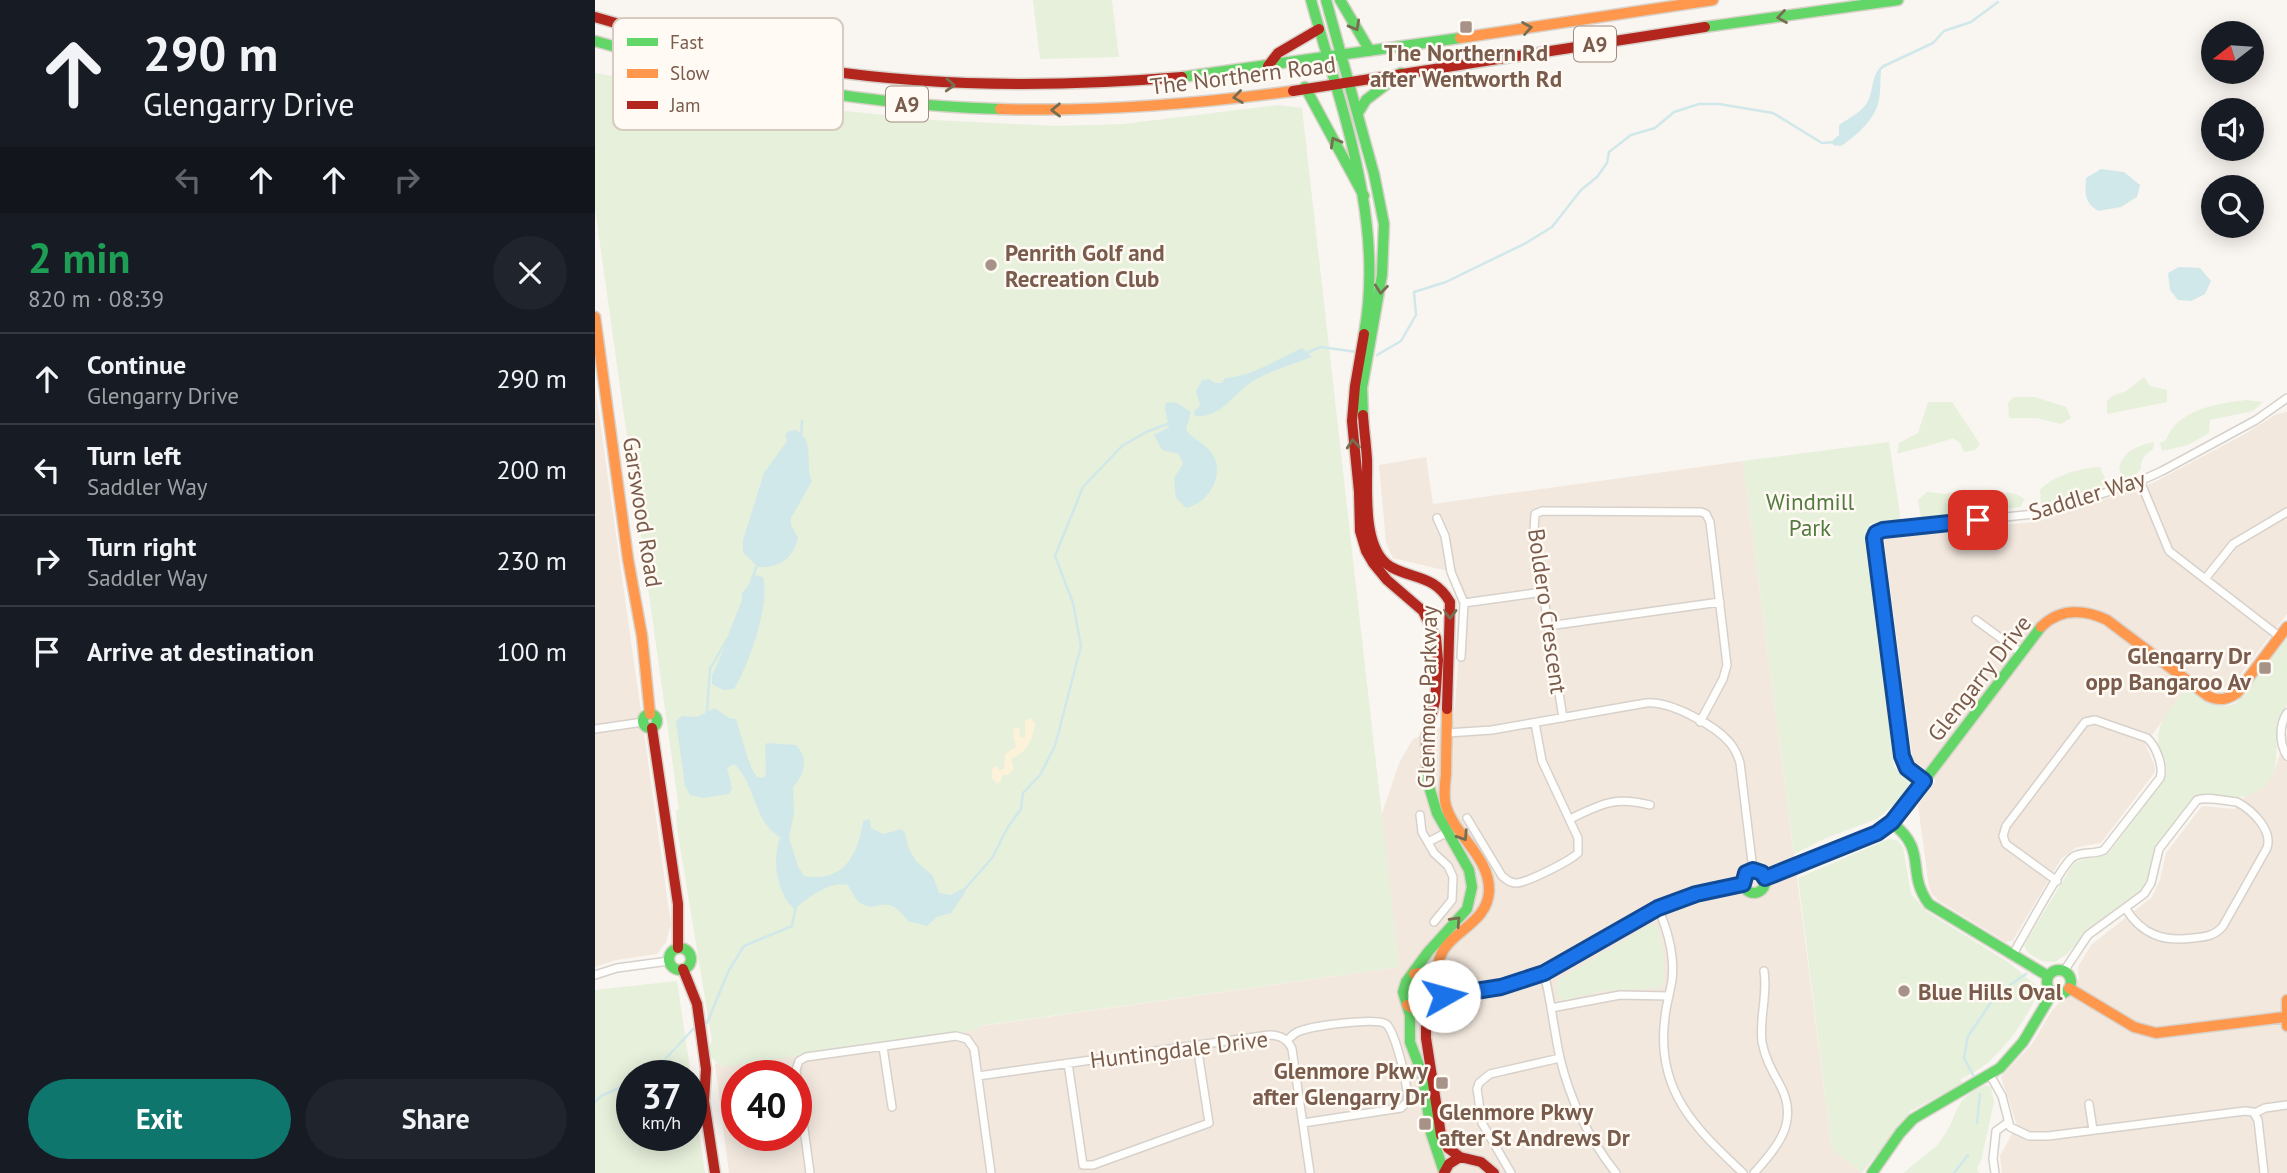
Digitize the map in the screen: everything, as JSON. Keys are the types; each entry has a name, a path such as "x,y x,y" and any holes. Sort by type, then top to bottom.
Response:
{"main road":[{"name":"Glenmore Parkway","path":"1311,0 1364,196 1370,278 1368,341"},
{"name":"Glenmore Parkway","path":"1326,0 1375,175 1383,224 1381,287 1353,407 1352,436 1359,485 1362,539 1377,569 1413,601 1430,623 1438,645 1447,733 1445,805 1484,870 1489,891 1487,904 1480,916 1438,953 1435,965 1439,979"},
{"path":"1340,0 1370,51"},
{"name":"The Northern Road","path":"843,73 929,84 1090,85 1207,75 1713,0"},
{"name":"The Northern Road","path":"843,96 925,106 1049,111 1124,108 1237,98 1898,0"},
{"name":"The Northern Road","path":"595,17 613,22"},
{"path":"1268,66 1278,53 1319,29"},
{"name":"The Northern Road","path":"595,41 613,46"},
{"path":"1358,113 1363,101 1392,84 1401,73"},
{"path":"1305,88 1364,196"},
{"name":"Garswood Road","path":"595,317 628,559 634,577 647,662 649,721 678,904 678,948"},
{"name":"Glenmore Parkway","path":"1363,365 1361,402 1367,450 1367,510 1374,543 1387,566 1429,579 1447,594 1451,611 1442,683 1426,737 1427,783 1434,807 1469,870 1471,899 1464,912 1431,948 1413,974"},
{"name":"Glengarry Drive","path":"1765,878 1871,836 1892,822 2048,620 2067,612 2087,612 2107,620 2208,696 2225,700 2239,690 2287,627"},
{"path":"1892,822 1911,843 1917,886 1926,901 2048,976"},
{"path":"1753,870 1762,873 1765,878 1765,885 1757,892 1750,892 1743,884 1746,873 1753,870"},
{"path":"1444,996 1501,987 1544,973 1658,908 1696,894 1743,884"},
{"path":"678,948 687,951 691,959 683,969 674,968 669,961 671,953 678,948"},
{"path":"683,969 697,1004 706,1069 704,1101 715,1173"},
{"path":"2056,970 2064,971 2070,980 2069,988 2060,994 2053,992 2048,987 2048,976 2056,970"},
{"path":"1407,1005 1420,1012 1431,1011 1439,1005 1444,996 1439,979 1430,972 1413,974 1403,987 1411,1042 1422,1071 1430,1132 1444,1173"},
{"path":"2069,988 2134,1027 2155,1032 2286,1022 2287,1000"},
{"path":"1872,1173 1894,1142 1920,1113 1990,1075 2011,1057 2053,992"},
{"path":"1431,1011 1426,1038 1441,1135 1448,1148 1460,1157 1481,1161 1494,1173"},
{"path":"1444,1173 1449,1164 1460,1157"}],"street":[{"name":"Saddler Way","path":"1924,781 1907,768 1902,756 1874,545 1876,533 1883,530 2038,514 2140,481 2256,419 2287,398"},
{"path":"2140,481 2169,551 2280,637"},
{"name":"Boldero Crescent","path":"1563,718 1534,530 1535,518 1539,512 1701,512 1706,514 1710,522 1727,654 1726,672 1700,722"},
{"path":"2205,579 2233,544 2287,512"},
{"path":"1437,518 1446,540 1450,569 1464,603 1461,657"},
{"path":"1464,603 1543,592"},
{"path":"1548,625 1720,602"},
{"path":"1976,620 2021,653"},
{"path":"1447,733 1492,730 1655,703 1673,708 1724,737 1738,757 1753,870"},
{"path":"2287,713 2281,726 2282,747 2287,756"},
{"path":"2013,955 2073,857 2104,850 2160,778 2162,765 2147,738 2096,720 2085,722 2006,826 2003,836 2008,846 2057,881"},
{"path":"595,729 649,721"},
{"path":"1467,818 1502,876 1515,883 1576,855 1579,843 1542,761 1535,723"},
{"path":"2064,971 2084,940 2148,889 2159,849 2198,799 2237,802 2267,830 2267,848 2223,926 2215,933 2204,937 2166,939 2135,922 2126,909"},
{"path":"1570,819 1612,801 1626,800 1650,805"},
{"path":"1420,815 1421,829 1434,853 1448,866 1453,877 1452,900 1434,922"},
{"path":"1428,842 1447,832"},
{"path":"1658,908 1672,953 1672,977 1665,1016 1667,1067 1677,1096 1702,1134 1742,1173"},
{"path":"595,975 617,968 669,961"},
{"path":"1754,1173 1778,1146 1787,1119 1786,1100 1763,1045 1761,1023 1764,971"},
{"path":"1544,973 1560,1058 1573,1097 1586,1126 1616,1173"},
{"path":"1551,1008 1620,995 1669,996"},
{"path":"1287,1040 1302,1030 1372,1021 1384,1023 1392,1031 1407,1089 1408,1100 1401,1108 1303,1123"},
{"name":"Huntingdale Drive","path":"978,1076 1269,1035 1278,1036 1287,1040 1293,1054 1310,1173"},
{"path":"810,1173 796,1070 798,1063 806,1057 962,1037 974,1049 991,1173"},
{"path":"1068,1063 1083,1165 1093,1166 1209,1124 1197,1045"},
{"path":"883,1047 892,1107"},
{"path":"1511,1173 1483,1128 1479,1083 1487,1075 1560,1058"},
{"path":"1990,1075 2002,1096 2007,1123 2015,1131 2029,1136 2048,1136 2245,1111 2255,1113 2265,1108 2287,1105"},
{"path":"2089,1104 2093,1130"},
{"path":"2255,1113 2264,1173"},
{"path":"1995,1173 1995,1133 2007,1123"}],"shaded area":[{"path":"595,386 671,924 666,942 657,954 616,960 595,967"},
{"path":"2287,412 2287,614 2231,687 2215,689 2197,676 2145,744 2155,772 2101,843 2077,847 2061,859 2013,940 2006,942 1939,901 1929,887 1918,805 1936,781 1913,763 1884,541 1888,536 2035,522 2153,483 2277,414"},
{"path":"1426,457 1433,504 1743,461 1832,1149 1862,1173 729,1173 726,1151 812,1151 812,1060 743,1060 1399,967 1381,816 1400,761 1413,739 1454,721 1462,610 1448,571 1393,558 1386,543 1379,465"},
{"path":"2287,732 2287,1173 2002,1173 2000,1156 2017,1125 2001,1077 2032,1044 2051,1012 2079,979 2078,967 2091,945 2152,897 2160,880 2166,853 2202,806 2235,809 2245,796 2260,788 2275,769"},
{"path":"721,1063 721,1111 715,1064"}],"green space":[{"path":"1033,0 1112,0 1119,57 1040,59"},
{"path":"595,73 613,76 613,130 843,130 843,111 934,120 1056,126 1123,124 1279,105 1302,108 1399,967 979,1026 979,1030 771,1060 721,1060 721,1066 709,1053 712,1041 677,828 676,810 679,809 595,208"},
{"path":"2144,377 2150,386 2167,390 2167,402 2107,414 2107,401 2112,396 2126,391"},
{"path":"2014,397 2035,397 2066,407 2071,418 2061,424 2037,418 2009,418 2008,403"},
{"path":"2246,400 2263,402 2253,411 2210,420 2209,433 2188,445 2162,451 2160,443 2166,440 2179,421 2211,406"},
{"path":"1928,402 1952,402 1980,444 1975,450 1964,452 1960,443 1953,438 1897,454 1899,443 1918,433"},
{"name":"Windmill Park","path":"1889,442 1901,521 1869,524 1871,543 1867,544 1894,767 1913,781 1898,801 1877,819 1826,838 1794,854 1743,461"},
{"path":"2154,442 2153,449 2142,460 2141,469 2123,479 2119,467 2125,456 2137,447"},
{"path":"2100,467 2108,485 2041,505 2040,490 2053,480 2076,471"},
{"path":"1960,491 2010,493 2024,499 2021,507 1921,517 1918,500 1927,492 1944,494"},
{"path":"2287,638 2287,703 2278,723 2275,767 2267,783 2242,797 2209,794 2196,796 2154,848 2147,882 2135,897 2087,932 2068,953 2055,962 2042,961 2028,953 2024,945 2073,864 2109,853 2165,778 2167,769 2159,747 2159,730 2166,715 2188,687 2216,705 2236,703"},
{"path":"1889,839 1897,840 1903,847 1911,894 1926,911 2008,962 2038,987 2024,1020 1998,1053 1981,1068 1961,1079 1962,1084 1911,1111 1862,1173 1832,1149 1798,878"},
{"path":"1651,924 1657,926 1664,955 1663,984 1658,988 1603,991 1563,1000 1558,997 1556,985 1559,979"},
{"path":"677,981 689,1060 616,1060 616,1151 702,1151 705,1173 595,1173 595,990"},
{"path":"1986,1085 1991,1087 1994,1102 1981,1161 1977,1168 1979,1173 1904,1173 1942,1139 1967,1096"}],"sand":[{"path":"1031,718 1035,724 1030,741 1025,750 1011,759 1014,769 1008,775 1002,775 1002,780 997,784 992,778 992,769 995,766 1000,770 1004,769 1005,754 1016,747 1014,728 1019,728 1020,737 1025,737 1025,721"}],"water":[{"path":"1884,64 1886,66 1881,70 1876,110 1863,128 1846,142 1841,146 1833,145 1833,140 1839,135 1839,125 1867,103 1875,75"},
{"path":"2101,169 2124,172 2140,185 2137,197 2121,207 2098,211 2093,208 2086,197 2086,178"},
{"path":"2179,267 2200,268 2211,281 2205,294 2191,301 2178,300 2170,290 2168,273"},
{"path":"1302,348 1312,357 1257,379 1243,388 1225,406 1211,414 1195,416 1194,411 1200,406 1196,391 1202,380 1222,383 1225,378 1255,371"},
{"path":"1166,402 1177,403 1191,412 1186,430 1211,452 1217,469 1216,478 1208,494 1186,508 1176,498 1174,478 1183,464 1179,454 1162,450 1154,435 1169,427"},
{"path":"796,430 806,440 812,481 791,518 791,525 798,538 793,552 784,561 772,566 758,567 743,552 743,540 764,473 787,441 785,435"},
{"path":"755,575 763,577 765,588 757,635 734,689 723,690 712,684 712,676 742,607 742,594"},
{"path":"715,708 729,718 736,719 748,759 757,777 764,778 766,773 767,743 796,745 803,756 804,767 793,787 794,813 789,838 804,876 818,877 839,871 853,855 863,821 870,819 871,828 884,834 901,829 905,833 908,847 916,861 933,876 939,893 951,895 962,889 966,891 951,913 937,917 927,926 908,921 894,907 873,907 860,903 848,885 841,884 819,891 794,909 783,894 777,875 776,855 780,837 765,822 747,781 734,764 727,768 732,788 729,794 703,798 690,795 685,786 676,721 682,716 697,717"}],"waterway":[{"path":"1884,66 1933,43 1944,31 1971,22 1998,2"},
{"path":"1377,355 1401,341 1416,315 1414,292 1446,282 1526,243 1552,227 1581,190 1597,177 1607,163 1609,152 1631,135 1655,128 1674,112 1699,104 1719,104 1773,113 1822,143 1835,142"},
{"path":"1306,353 1321,347 1357,352"},
{"path":"801,436 802,421"},
{"path":"963,891 992,858 1021,809 1023,793 1040,775 1055,746 1081,646 1073,603 1055,556 1083,487 1122,446 1146,432 1170,423"},
{"path":"751,582 757,565"},
{"path":"707,712 710,669 729,636 743,601"},
{"path":"704,1023 707,1023 729,970 744,946 792,926 796,906"},
{"path":"1973,1075 1964,1058 1968,1036 1997,994 2026,974"},
{"path":"664,1060 697,1025"},
{"path":"595,1102 616,1089"},
{"path":"1977,1123 1980,1094"},
{"path":"1954,1173 1968,1155"}],"traffic: fast":[{"path":"1311,0 1357,165 1364,207 1369,249 1369,291 1364,334"},
{"path":"1326,0 1374,174 1384,224 1382,275 1362,388 1363,415"},
{"path":"1340,0 1370,51"},
{"path":"1705,27 1898,0"},
{"path":"1182,77 1460,38"},
{"path":"595,41 613,46"},
{"path":"1358,113 1366,100 1401,73"},
{"path":"1305,87 1364,196"},
{"path":"843,96 948,107 1000,109"},
{"path":"1765,878 1871,836 1892,823 2041,627"},
{"path":"647,714 653,714 657,721 653,728 647,728 643,724 643,718 647,714"},
{"path":"1427,765 1428,783 1437,813 1469,870 1472,887 1467,909 1428,952 1406,982 1403,992 1410,1015 1410,1042 1423,1076 1431,1133 1444,1172"},
{"path":"1892,823 1910,843 1914,852 1918,882 1929,904 2048,976"},
{"path":"1754,871 1762,874 1765,882 1762,890 1754,893 1746,890 1743,882 1746,874 1754,871"},
{"path":"680,948 688,951 691,959 688,967 680,970 672,967 669,959 672,951 680,948"},
{"path":"2059,970 2070,977 2071,982 2064,993 2059,994 2048,987 2047,982 2054,971 2059,970"},
{"path":"1872,1173 1913,1119 2000,1068 2023,1042 2053,992"}],"traffic: slow":[{"path":"1460,38 1713,0"},
{"path":"1000,109 1147,106 1293,91"},
{"path":"595,317 628,559 642,636 650,714"},
{"path":"2041,627 2056,616 2073,612 2098,616 2208,696 2219,699 2237,693 2287,627"},
{"path":"1439,979 1438,963 1443,951 1450,941 1479,915 1486,905 1489,891 1484,868 1450,817 1445,802 1447,709"},
{"path":"1407,1005 1428,1011 1437,1006 1444,996 1441,984 1431,974 1414,974"},
{"path":"2069,988 2134,1027 2156,1033 2285,1017"},
{"path":"2287,1000 2287,1026"}],"traffic: jam":[{"path":"595,17 613,22"},
{"path":"1293,91 1705,27"},
{"path":"1268,66 1278,53 1319,29"},
{"path":"843,72 912,80 1002,84 1092,83 1182,77"},
{"path":"1364,334 1352,421 1360,531 1373,563 1387,580 1423,611 1436,638 1438,660 1435,701 1426,737 1427,765"},
{"path":"1363,415 1368,518 1375,547 1381,558 1391,567 1431,582 1450,602 1447,709"},
{"path":"652,728 678,904 678,948"},
{"path":"1444,996 1501,987 1544,973 1658,908 1696,894 1743,884"},
{"path":"683,969 697,1004 706,1069 704,1101 715,1173"},
{"path":"1431,1011 1426,1038 1441,1135 1448,1148 1460,1157"},
{"path":"1444,1173 1449,1164 1460,1157 1481,1162 1494,1173"}],"place":[{"name":"The Northern Rd after Wentworth Rd","path":"1466,27"},
{"name":"Penrith Golf and Recreation Club","path":"991,265"},
{"name":"Glenqarry Dr opp Bangaroo Av","path":"2265,668"},
{"name":"Blue Hills Oval","path":"1904,991"},
{"name":"Glenmore Pkwy after Glengarry Dr","path":"1442,1083"},
{"name":"Glenmore Pkwy after St Andrews Dr","path":"1425,1124"}],"route":[{"path":"1444,996 1501,987 1544,973 1667,903 1743,884 1749,871 1759,871 1765,878 1779,873 1823,853 1871,836 1892,822 1924,781 1907,768 1902,756 1874,538 1876,533 1883,530 1978,520"}]}
